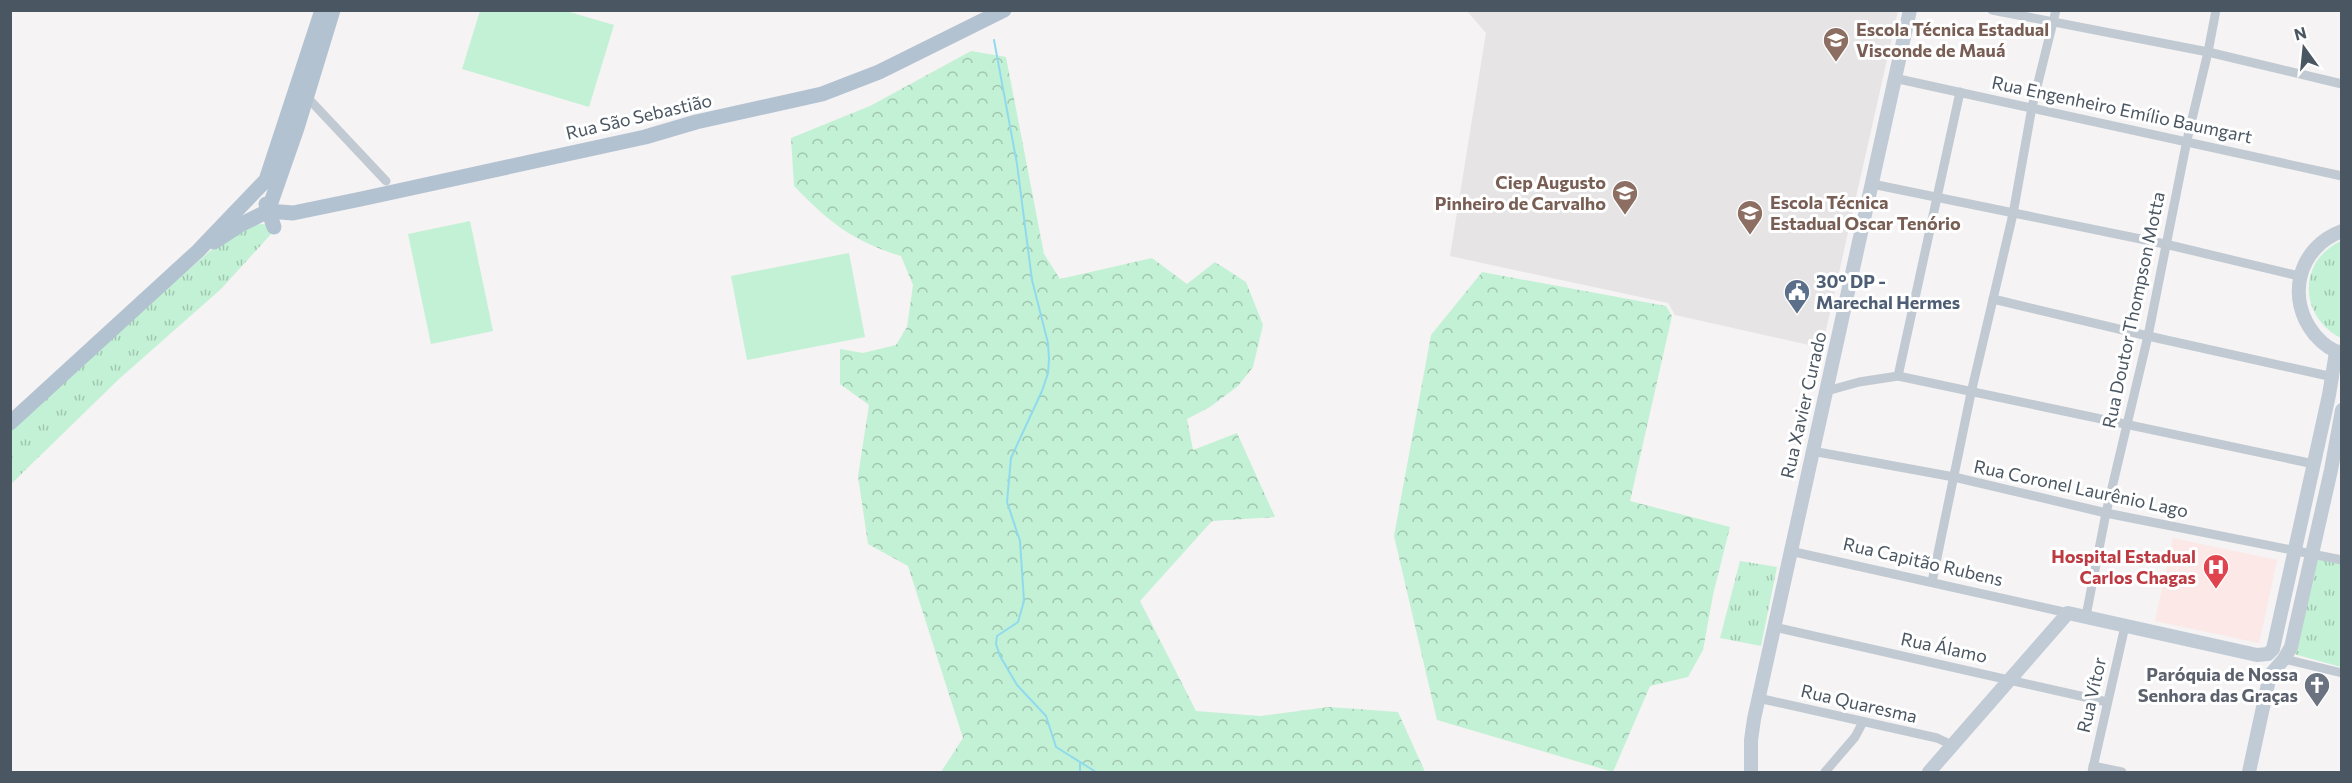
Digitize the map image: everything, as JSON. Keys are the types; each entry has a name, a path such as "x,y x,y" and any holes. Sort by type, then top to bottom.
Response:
{"main road":[{"path":"274,227 265,195 266,180 322,10"},
{"path":"198,251 268,211 333,10"},
{"name":"Rua São Sebastião","path":"268,211 286,214 349,201 645,137 696,122 822,94 879,72 1004,10"},
{"name":"Rua Xavier Curado","path":"1751,772 1751,740 1758,698 1910,10"},
{"path":"10,423 198,251 266,180"},
{"path":"2294,550 2339,353 2321,342 2309,328 2301,312 2298,294 2299,276 2306,259 2318,245 2342,231"},
{"path":"2249,772 2270,675 2284,659 2290,647 2311,554 2336,471 2342,410"},
{"name":"Rua Capitão Rubens","path":"2068,613 2257,655 2268,654 2273,650 2294,550"},
{"path":"1931,772 2068,613"}],"street":[{"path":"1992,10 2208,52 2342,84"},
{"path":"1932,582 1971,393 2013,214 2032,107 2056,10"},
{"name":"Rua Doutor Thompson Motta","path":"2086,616 2106,513 2148,336 2165,244 2216,10"},
{"name":"Rua Engenheiro Emílio Baumgart","path":"1894,78 2187,140 2342,176"},
{"path":"1898,376 1960,92"},
{"path":"306,96 386,182"},
{"path":"1872,184 2165,244 2299,276"},
{"path":"1993,298 2148,336 2333,377"},
{"path":"1827,390 1878,378 1898,376 2314,464"},
{"name":"Rua Coronel Laurênio Lago","path":"1812,451 1954,477 2106,513 2342,560"},
{"name":"Rua Capitão Rubens","path":"1790,550 2068,613"},
{"path":"2047,608 2054,628"},
{"name":"Rua Vítor","path":"2092,769 2125,626"},
{"name":"Rua Álamo","path":"1774,627 2107,702"},
{"path":"2284,659 2342,673"},
{"name":"Rua Quaresma","path":"1758,698 1937,738 1952,745"},
{"path":"1825,772 1855,737 1863,722"},
{"path":"2092,769 2122,772"}],"shaded area":[{"path":"1467,11 1898,11 1822,348 1675,315 1668,303 1450,256 1486,33"},
{"name":"Hospital Estadual Carlos Chagas","path":"2173,538 2277,560 2259,643 2155,621"}],"green space":[{"path":"480,11 566,11 614,25 589,107 462,69"},
{"path":"971,51 1006,57 1044,254 1060,279 1152,258 1187,284 1215,262 1246,282 1263,325 1253,367 1238,386 1210,407 1187,419 1193,450 1237,433 1275,517 1212,521 1140,601 1196,711 1260,716 1329,707 1398,712 1425,772 941,772 963,738 908,566 868,544 858,476 869,405 840,384 840,349 863,353 896,345 907,327 913,285 901,256 869,244 842,229 794,186 791,138 870,106"},
{"path":"470,221 493,331 431,344 408,234"},
{"path":"268,224 272,233 221,289 119,379 11,484 11,424 240,225"},
{"path":"2341,241 2341,338 2327,329 2317,317 2311,303 2309,289 2311,275 2317,262 2327,250"},
{"path":"849,253 865,337 747,360 731,276"},
{"path":"1482,272 1666,306 1672,316 1630,501 1730,527 1713,595 1703,650 1688,677 1650,686 1613,772 1437,720 1394,536 1431,335"},
{"path":"2314,558 2341,564 2341,667 2294,654"},
{"path":"1740,561 1777,567 1761,646 1720,638"}],"waterway":[{"path":"994,40 1017,164 1032,280 1048,343 1049,359 1048,373 1042,391 1011,458 1007,502 1020,541 1024,601 1018,622 997,636 996,644 1000,656 1017,685 1046,716 1056,747 1096,772"},
{"path":"1080,763 1080,772"}],"place":[{"name":"Escola Técnica Estadual Visconde de Mauá","path":"1836,63"},
{"name":"Ciep Augusto Pinheiro de Carvalho","path":"1625,216"},
{"name":"Escola Técnica Estadual Oscar Tenório","path":"1750,236"},
{"name":"30º DP - Marechal Hermes","path":"1797,315"},
{"name":"Hospital Estadual Carlos Chagas","path":"2216,590"},
{"name":"Paróquia de Nossa Senhora das Graças","path":"2317,708"}]}
